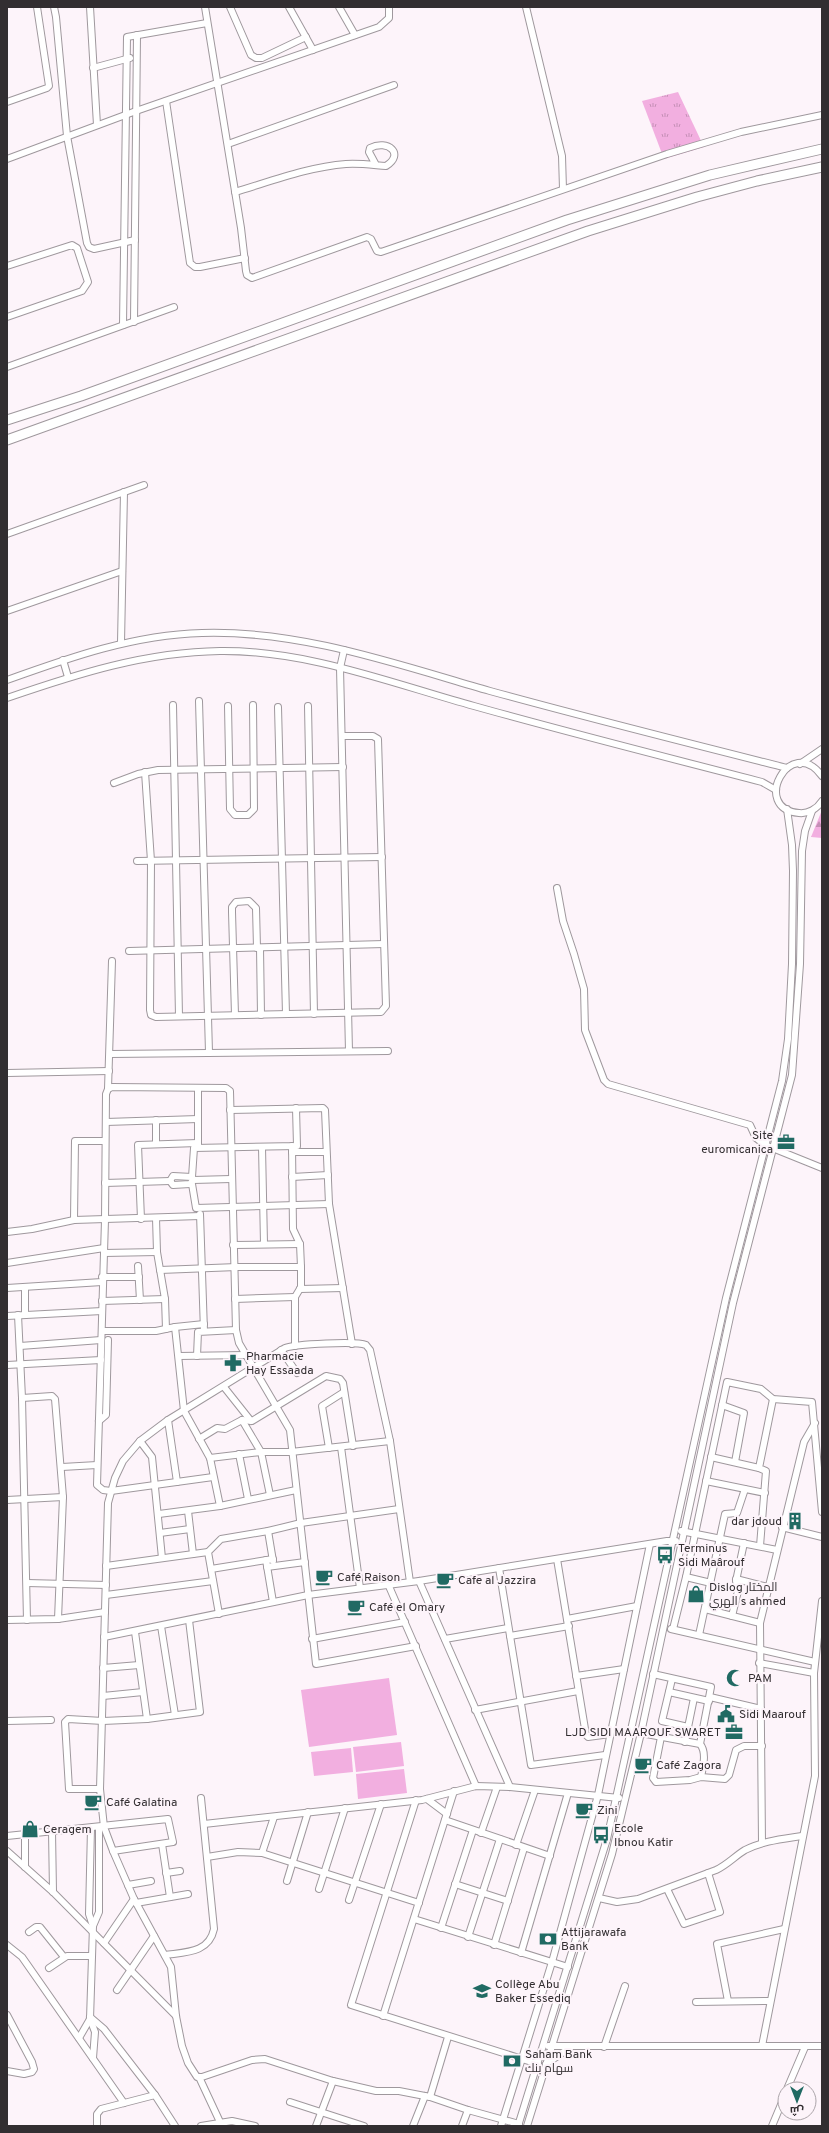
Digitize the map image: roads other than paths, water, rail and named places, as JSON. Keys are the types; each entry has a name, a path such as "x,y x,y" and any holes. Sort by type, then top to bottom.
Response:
{"highway":[{"path":"7,420 81,396 568,220 710,175 822,149"},
{"path":"7,440 588,231 697,197 757,181 822,167"}],"street":[{"path":"8,99 47,88 49,86 37,7"},
{"path":"54,7 67,136 88,245 94,249 135,240"},
{"path":"90,7 97,125"},
{"path":"205,7 228,144 246,273 252,278 367,237 371,239 377,251 381,252 563,189 712,140 822,115"},
{"path":"230,7 251,55 256,58 262,58 306,37"},
{"path":"289,7 313,50"},
{"path":"339,7 355,35"},
{"path":"7,159 136,111 379,26 386,22 390,15 389,7"},
{"path":"526,7 562,156 563,189"},
{"path":"123,325 127,37 207,23"},
{"path":"134,322 137,35"},
{"path":"93,68 137,56"},
{"path":"228,144 394,85"},
{"path":"166,101 190,263 195,267 200,267 245,258"},
{"path":"235,192 318,167 348,164 376,165"},
{"path":"7,317 82,291 88,282 77,248 72,245 8,263"},
{"path":"7,367 174,307"},
{"path":"7,534 144,485"},
{"path":"121,643 124,492"},
{"path":"7,612 122,571"},
{"path":"7,680 63,660 121,643 181,634 242,633 303,640 344,650 518,698 787,768"},
{"path":"344,650 340,668 349,1051"},
{"path":"7,698 68,678 144,658 201,652 273,654 304,659 340,668 532,722 762,782 776,790"},
{"path":"63,660 68,678"},
{"path":"199,701 209,1052"},
{"path":"228,706 231,811 235,815 248,815 254,809 253,705"},
{"path":"173,706 179,1016"},
{"path":"308,706 314,1014"},
{"path":"278,707 286,1014"},
{"path":"144,772 151,861 150,1013 154,1016 208,1016 380,1012 385,1010 378,739 373,736 342,736"},
{"path":"812,811 800,814 787,809 781,804 776,790 779,776 787,768 800,764 822,749"},
{"path":"800,764 812,766 822,776"},
{"path":"114,783 144,772 174,770 342,767"},
{"path":"527,2126 599,1898 641,1733 733,1303 794,1064 800,964 801,869 804,836 812,811 822,801"},
{"path":"199,2077 252,2060 265,2059 333,2081 376,2091 400,2091 428,2097 502,2123 518,2125 607,1840 674,1541 726,1298 782,1081 788,1038 792,964 793,871 787,809"},
{"path":"137,861 382,857"},
{"path":"557,888 563,921 582,982 585,1030 604,1080 608,1084 750,1125 756,1138 765,1145 822,1168"},
{"path":"235,1015 232,907 236,902 247,901 252,902 256,908 261,1015"},
{"path":"129,951 384,944"},
{"path":"112,961 110,1054 108,1089 106,1094 105,1220 97,1484 103,1490 111,1491 213,1477"},
{"path":"110,1054 388,1051"},
{"path":"7,1073 109,1071"},
{"path":"108,1089 114,1087 229,1089 236,1330 239,1343 290,1430 301,1523 312,1639 316,1664 416,1646"},
{"path":"198,1088 198,1145 193,1150 192,1180 195,1208 329,1204"},
{"path":"230,1110 296,1108 324,1109 329,1204 352,1344"},
{"path":"292,1149 297,1146 296,1108"},
{"path":"106,1122 198,1119"},
{"path":"156,1120 156,1144"},
{"path":"74,1220 75,1141 105,1141"},
{"path":"141,1219 138,1144 262,1147 326,1152"},
{"path":"262,1147 264,1244"},
{"path":"292,1149 293,1231 300,1244 301,1267 300,1289 295,1297 296,1346"},
{"path":"292,1177 328,1175"},
{"path":"105,1183 170,1180 173,1184 192,1180 231,1179"},
{"path":"200,1208 204,1328"},
{"path":"7,1232 74,1220 200,1216"},
{"path":"156,1218 156,1252 165,1299 166,1329"},
{"path":"233,1245 300,1244"},
{"path":"7,1263 104,1251 156,1252"},
{"path":"138,1266 140,1300"},
{"path":"160,1270 234,1267 301,1267"},
{"path":"7,1288 139,1276"},
{"path":"25,1287 25,1315"},
{"path":"300,1289 343,1288"},
{"path":"235,1299 295,1297"},
{"path":"102,1301 165,1299"},
{"path":"7,1316 102,1311"},
{"path":"18,1315 25,1499 27,1620"},
{"path":"102,1331 166,1329 175,1327 236,1330"},
{"path":"175,1327 184,1411 210,1458 220,1506"},
{"path":"197,1356 197,1333 204,1328"},
{"path":"20,1346 101,1340"},
{"path":"99,1421 106,1415 108,1340"},
{"path":"93,1929 99,1912 101,1827 100,1789 108,1513 114,1478 123,1461 140,1441 168,1420 281,1350 296,1346 364,1344 370,1350 390,1441 410,1582"},
{"path":"281,1350 297,1373"},
{"path":"179,1356 246,1355"},
{"path":"7,1365 100,1360"},
{"path":"199,1439 217,1428 225,1429 242,1420 251,1421 277,1406 322,1376 340,1379 344,1392 353,1446"},
{"path":"673,1629 686,1577 727,1382 761,1389 773,1399 811,1401 815,1423 822,1512"},
{"path":"224,1386 251,1421"},
{"path":"329,1448 322,1406 344,1392"},
{"path":"22,1398 54,1397 62,1467 63,1497 58,1619"},
{"path":"759,1468 773,1399"},
{"path":"722,1405 744,1413 735,1462"},
{"path":"168,1420 177,1482"},
{"path":"242,1420 261,1452 270,1495"},
{"path":"762,1843 762,1746 759,1663 760,1623 782,1527 804,1442 815,1423"},
{"path":"140,1441 151,1455 159,1514 162,1558"},
{"path":"210,1458 261,1452 292,1452 390,1441"},
{"path":"341,1447 360,1588"},
{"path":"239,1454 248,1499"},
{"path":"711,1456 766,1470 760,1546"},
{"path":"62,1467 97,1465"},
{"path":"706,1481 765,1493"},
{"path":"685,1485 693,1487"},
{"path":"699,1635 725,1514 738,1513 745,1489"},
{"path":"159,1514 220,1506 296,1490"},
{"path":"7,1500 63,1497"},
{"path":"106,1566 208,1552 221,1539 268,1531 301,1523 399,1508"},
{"path":"188,1511 193,1554"},
{"path":"782,1527 822,1537"},
{"path":"160,1533 190,1529"},
{"path":"676,1530 777,1550"},
{"path":"268,1531 274,1566"},
{"path":"104,1637 135,1632 308,1595 419,1581 650,1544 674,1541 682,1542"},
{"path":"732,1616 738,1591 736,1580 744,1543"},
{"path":"502,2123 520,2059 552,1962 598,1795 650,1544"},
{"path":"208,1552 219,1614"},
{"path":"211,1569 273,1559"},
{"path":"558,1559 578,1691 587,1736 610,1734"},
{"path":"266,1560 273,1602"},
{"path":"267,1567 305,1562"},
{"path":"499,1568 531,1765 606,1755"},
{"path":"686,1577 711,1583"},
{"path":"736,1580 768,1587"},
{"path":"106,1595 213,1581"},
{"path":"419,1581 510,1787"},
{"path":"27,1583 106,1585"},
{"path":"388,1584 476,1786"},
{"path":"762,2046 815,1776 814,1673 822,1601"},
{"path":"568,1619 637,1606"},
{"path":"705,1609 760,1623"},
{"path":"7,1620 58,1619 105,1612"},
{"path":"100,1789 68,1789 64,1723 68,1720 103,1721 147,1719 200,1712 189,1620"},
{"path":"312,1639 405,1622"},
{"path":"161,1626 174,1715"},
{"path":"510,1636 568,1626"},
{"path":"444,1639 508,1628"},
{"path":"654,1631 673,1629 815,1662"},
{"path":"135,1632 147,1719"},
{"path":"759,1663 814,1673"},
{"path":"104,1668 139,1665"},
{"path":"576,1676 624,1669"},
{"path":"653,1674 710,1687 700,1744 703,1748 704,1754 701,1777"},
{"path":"672,1679 662,1721 688,1727"},
{"path":"476,1710 578,1691"},
{"path":"103,1696 143,1692"},
{"path":"669,1692 694,1698 709,1699 761,1709"},
{"path":"685,1742 694,1698"},
{"path":"7,1721 51,1720"},
{"path":"641,1733 700,1744"},
{"path":"661,1737 653,1778 654,1781 690,1780 701,1777 726,1779 729,1775 736,1750 744,1746 762,1746"},
{"path":"204,1824 427,1799 476,1786 510,1787 568,1794 598,1795 624,1799"},
{"path":"482,1833 497,1787"},
{"path":"516,1845 536,1790"},
{"path":"384,2016 454,1791"},
{"path":"521,1953 568,1794"},
{"path":"165,1955 196,1951 207,1943 213,1934 214,1929 201,1798"},
{"path":"427,1799 446,1818 472,1830 550,1856"},
{"path":"416,1800 351,2004 352,2006 448,2037 538,2064"},
{"path":"349,1900 381,1804"},
{"path":"319,1889 345,1808"},
{"path":"287,1881 308,1812"},
{"path":"262,1853 274,1817"},
{"path":"7,1836 101,1827 167,1818 173,1841 113,1851"},
{"path":"101,1827 128,1885 165,1955 172,1972 176,2016 188,2063 192,2071 199,2077 220,2122"},
{"path":"91,1828 89,1914 93,1929 90,2018 95,2032 93,2058"},
{"path":"441,1928 472,1830"},
{"path":"52,1831 53,1892"},
{"path":"25,1834 25,1867"},
{"path":"599,1898 626,1902 667,1889 725,1866 744,1851 762,1843 802,1836"},
{"path":"468,1937 500,1839"},
{"path":"162,1844 170,1897"},
{"path":"494,1945 524,1848"},
{"path":"7,1851 93,1929 104,1943 176,2016"},
{"path":"207,1857 238,1852 262,1853 419,1903"},
{"path":"166,1873 180,1871"},
{"path":"667,1889 684,1924 720,1912 708,1873"},
{"path":"128,1885 152,1881"},
{"path":"455,1884 508,1901"},
{"path":"104,1943 136,1901 188,1894"},
{"path":"414,1919 568,1967"},
{"path":"29,1932 36,1927 40,1928 64,1957"},
{"path":"728,2001 717,1944 784,1929"},
{"path":"117,1990 154,1936"},
{"path":"7,1945 20,1955 124,2103"},
{"path":"49,1968 64,1957 92,1956"},
{"path":"604,2047 624,1986"},
{"path":"696,2002 770,2001"},
{"path":"79,2038 90,2018"},
{"path":"90,2018 104,2029 155,2095 175,2126"},
{"path":"7,2071 24,2074 32,2072 34,2069 8,2020"},
{"path":"413,2126 428,2097 448,2037"},
{"path":"543,2046 822,2046"},
{"path":"546,2064 572,2047"},
{"path":"790,2081 805,2047"},
{"path":"316,2126 320,2112 333,2081"},
{"path":"97,2126 97,2114 99,2110 155,2095"},
{"path":"290,2102 364,2126"},
{"path":"462,2126 468,2110"},
{"path":"772,2126 777,2114"},
{"path":"201,2126 220,2122 255,2126"}],"place":[{"name":"Site euromicanica","path":"786,1142"},
{"name":"Pharmacie Hay Essaada","path":"233,1363"},
{"name":"dar jdoud","path":"795,1521"},
{"name":"Terminus Sidi Maârouf","path":"665,1555"},
{"name":"Café Raison","path":"324,1577"},
{"name":"Cafe al Jazzira","path":"445,1580"},
{"name":"Dislog المختار الهري s ahmed","path":"696,1594"},
{"name":"Café el Omary","path":"356,1607"},
{"name":"PAM","path":"735,1678"},
{"name":"Sidi Maarouf","path":"726,1714"},
{"name":"LJD SIDI MAAROUF SWARET","path":"734,1732"},
{"name":"Café Zagora","path":"643,1765"},
{"name":"Café Galatina","path":"93,1802"},
{"name":"Zini","path":"584,1810"},
{"name":"Ceragem","path":"30,1829"},
{"name":"Ecole Ibnou Katir","path":"601,1835"},
{"name":"Attijarawafa Bank","path":"548,1939"},
{"name":"Collège Abu Baker Essediq","path":"482,1991"},
{"name":"Saham Bank سهام بنك","path":"512,2061"}]}
